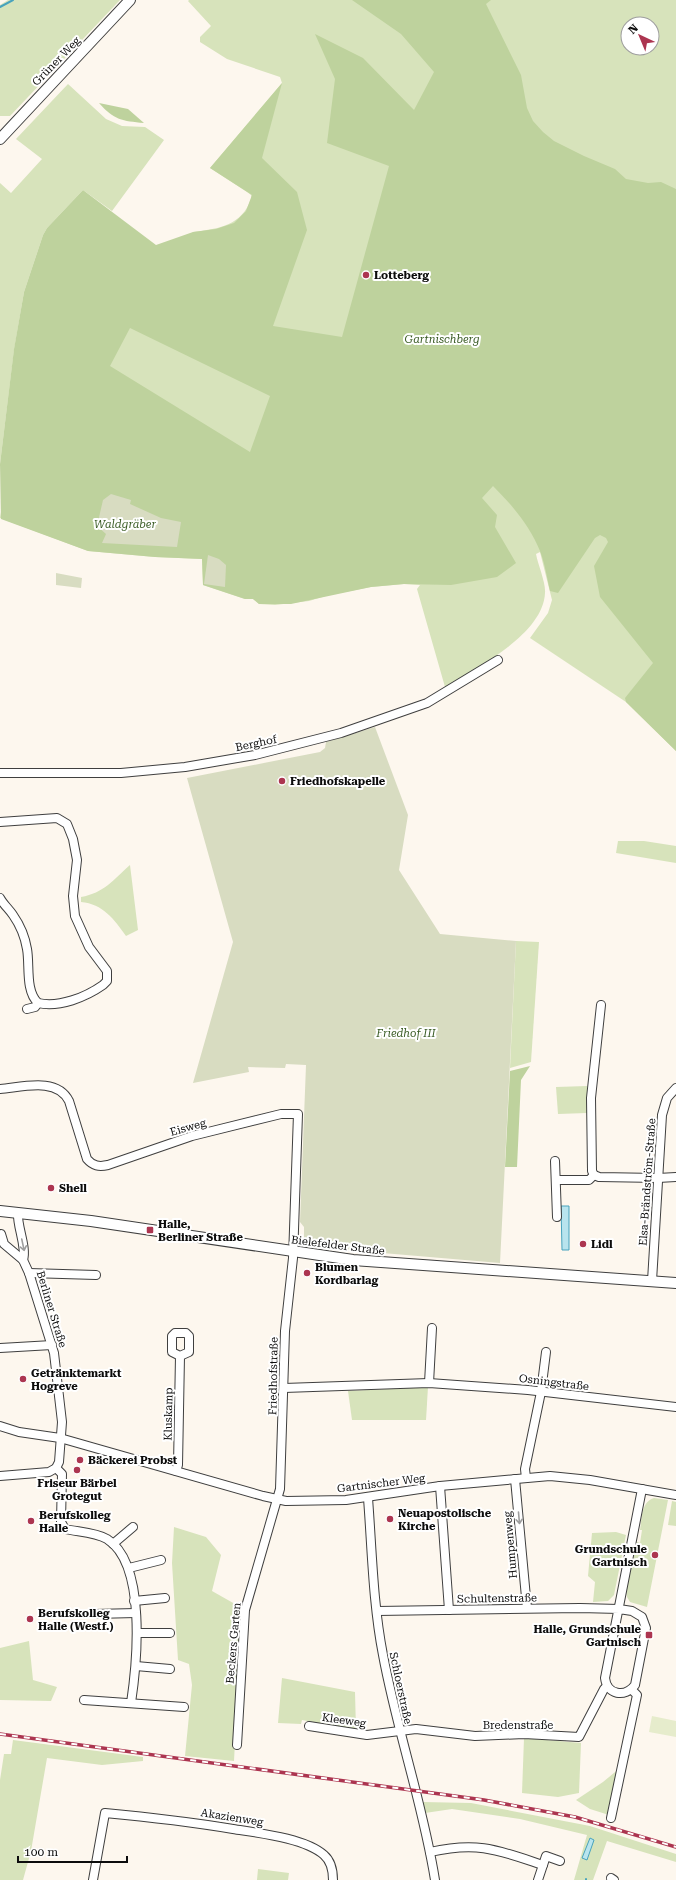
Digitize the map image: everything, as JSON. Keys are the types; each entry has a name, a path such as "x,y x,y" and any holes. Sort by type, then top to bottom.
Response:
{"street":[{"name":"Grüner Weg","path":"0,139 130,0"},
{"name":"Berghof","path":"0,773 121,773 185,767 255,755 341,733 420,705 498,660"},
{"path":"0,822 57,818 67,824 73,839 77,860 73,896 76,916 89,947 107,971 107,981 90,993 62,1002 48,1004 38,1003 33,996 31,989 29,957 25,939 13,916 1,902"},
{"path":"27,1010 35,1007 38,1003"},
{"path":"594,1175 592,1171 591,1098 601,1005"},
{"name":"Eisweg","path":"0,1089 41,1086 59,1089 65,1094 69,1101 87,1159 91,1163 98,1166 108,1165 192,1136 281,1114 298,1114 294,1252"},
{"name":"Elsa-Brändström-Straße","path":"652,1281 664,1106 667,1098 676,1088"},
{"path":"555,1162 557,1216"},
{"path":"594,1175 599,1177 676,1177"},
{"path":"556,1180 589,1180 594,1175"},
{"name":"Bielefelder Straße","path":"0,1211 91,1221 353,1260 676,1283"},
{"name":"Berliner Straße","path":"18,1213 24,1253 23,1260"},
{"name":"Berliner Straße","path":"1,1234 4,1244 8,1249 23,1260 30,1273 52,1345 61,1415 59,1462 56,1468 62,1474 61,1522 65,1529 99,1535 113,1544"},
{"name":"Friedhofstraße","path":"278,1500 280,1489 285,1331 294,1252"},
{"path":"30,1273 96,1275"},
{"path":"429,1383 432,1328"},
{"path":"0,1348 52,1345"},
{"path":"526,1478 525,1469 541,1392 546,1352"},
{"name":"Kluskamp","path":"176,1471 178,1466 180,1356"},
{"name":"Osningstraße","path":"284,1388 429,1383 541,1392 676,1407"},
{"name":"Gartnischer Weg","path":"0,1426 19,1432 60,1438 278,1500 346,1500 368,1498 440,1486 526,1478 557,1477 590,1480 676,1495"},
{"path":"0,1476 49,1472 56,1468"},
{"name":"Humpenweg","path":"515,1480 527,1608"},
{"path":"440,1486 449,1610"},
{"path":"619,1608 637,1613 645,1622 646,1628 637,1680 632,1690 618,1693 607,1686 605,1678 642,1490"},
{"name":"Schloerstraße","path":"368,1498 377,1611 383,1656 430,1852 435,1880"},
{"name":"Beckers Garten","path":"237,1745 245,1610 278,1500"},
{"path":"131,1703 136,1666 136,1613 129,1568 113,1544 133,1527"},
{"path":"129,1568 160,1560"},
{"path":"134,1601 164,1598"},
{"name":"Schultenstraße","path":"377,1611 619,1608"},
{"path":"94,1614 136,1613"},
{"path":"137,1634 170,1633"},
{"path":"136,1666 170,1669"},
{"name":"Bredenstraße","path":"400,1731 416,1728 475,1736 524,1734 579,1737 607,1686"},
{"path":"611,1818 637,1695 632,1690"},
{"path":"84,1700 184,1707"},
{"name":"Kleeweg","path":"309,1726 367,1735 400,1731"},
{"name":"Akazienweg","path":"93,1880 105,1813 174,1820 280,1836 315,1849 324,1855 331,1867 333,1880"},
{"path":"430,1852 454,1846 478,1846 498,1850 542,1865"},
{"path":"538,1880 546,1856 560,1861"}],"green space":[{"path":"8,0 120,0 10,116 0,116 0,5"},
{"name":"Gartnischberg","path":"189,0 676,0 676,751 626,702 530,638 548,613 552,600 540,552 536,554 545,593 541,608 533,623 506,649 445,687 417,589 420,585 404,584 371,587 329,595 309,601 275,605 259,604 253,599 245,599 203,585 202,559 155,557 88,551 0,518 0,512 1,517 193,232 225,226 239,218 251,200 251,195 210,168 282,83 280,77 227,59 200,42 200,37 211,26 188,1"},
{"name":"Gartnischberg","path":"352,0 491,0 486,4 521,75 527,108 533,121 543,132 554,141 615,169 626,179 648,183 661,182 676,189 676,751 626,702 625,698 653,663 600,597 594,566 608,542 606,538 600,535 595,538 558,593 550,591 545,566 536,542 526,524 514,508 493,486 482,498 497,515 495,527 516,563 497,577 451,585 404,584 371,587 291,604 259,604 253,599 245,599 203,585 202,559 155,557 88,551 1,519 0,464 14,349 24,292 43,235 47,228 83,190 156,245 193,232 216,229 234,223 246,211 252,195 210,168 282,83 262,158 297,192 307,230 273,326 342,337 389,166 327,143 335,79 315,34 363,58 414,110 434,72 401,34","holes":["130,328 270,396 250,452 110,366"]},
{"path":"68,84 106,119 122,126 145,127 164,140 112,211 83,190 47,228 43,235 24,292 14,350 0,464 0,183 11,193 42,159 16,139"},
{"path":"99,103 128,109 144,123 119,119 104,109"},
{"name":"Waldgräber","path":"111,494 131,500 130,504 161,518 181,522 177,547 102,543 106,534 97,526 103,500"},
{"path":"208,555 219,559 226,565 225,587 204,584"},
{"path":"56,573 82,578 81,588 56,585"},
{"name":"Friedhof III","path":"375,727 408,815 399,870 440,934 516,941 500,1263 359,1251 304,1244 304,1227 300,1222 306,1065 286,1064 285,1068 248,1067 249,1072 193,1083 233,942 187,778 320,752 325,748 326,742"},
{"path":"618,841 644,841 676,846 676,863 616,853"},
{"path":"130,865 138,930 126,936 107,913 89,903 81,902 81,897 102,889"},
{"path":"516,941 539,942 531,1062 510,1068"},
{"path":"530,1066 521,1080 517,1167 505,1167 510,1071"},
{"path":"587,1086 587,1113 558,1114 556,1087"},
{"path":"428,1387 426,1420 352,1420 348,1391"},
{"name":"Grundschule Gartnisch","path":"654,1498 668,1500 647,1607 630,1602 626,1591 637,1542 640,1543 642,1530 640,1530 644,1507"},
{"path":"672,1501 676,1502 676,1526 668,1525"},
{"path":"174,1527 206,1537 221,1555 212,1591 242,1608 234,1761 185,1756 192,1685 189,1664 178,1660 172,1563"},
{"path":"616,1532 626,1535 614,1595 608,1601 593,1602 595,1582 588,1576 592,1533"},
{"path":"29,1641 33,1680 57,1687 51,1701 0,1700 0,1648"},
{"path":"282,1678 355,1692 356,1730 302,1720 301,1724 278,1723"},
{"path":"652,1716 676,1721 676,1737 649,1732"},
{"path":"524,1738 581,1743 579,1793 558,1797 522,1793"},
{"path":"13,1740 143,1757 143,1761 102,1765 47,1758 31,1851 23,1880 0,1880 0,1780 4,1754 11,1754"},
{"path":"620,1768 609,1815 590,1809 576,1800 603,1782"},
{"path":"423,1802 471,1803 590,1826 676,1854 676,1862 607,1841 593,1880 574,1880 587,1835 520,1819 452,1809 425,1813"},
{"path":"258,1869 289,1873 288,1880 257,1880"}],"water":[{"path":"561,1206 569,1206 569,1250 562,1250"},
{"path":"590,1838 594,1840 587,1860 582,1858"}],"waterway":[{"path":"0,7 13,0"}],"railway":[{"path":"0,1734 484,1800 575,1817 676,1847"}],"place":[{"name":"Lotteberg","path":"366,275"},
{"name":"Friedhofskapelle","path":"282,781"},
{"name":"Shell","path":"51,1188"},
{"name":"Halle, Berliner Straße","path":"150,1230"},
{"name":"Lidl","path":"583,1244"},
{"name":"Blumen Kordbarlag","path":"307,1273"},
{"name":"Getränktemarkt Hogreve","path":"23,1379"},
{"name":"Bäckerei Probst","path":"80,1460"},
{"name":"Friseur Bärbel Grotegut","path":"77,1470"},
{"name":"Neuapostolische Kirche","path":"390,1519"},
{"name":"Berufskolleg Halle","path":"31,1521"},
{"name":"Grundschule Gartnisch","path":"655,1555"},
{"name":"Berufskolleg Halle (Westf.)","path":"30,1619"},
{"name":"Halle, Grundschule Gartnisch","path":"649,1635"}]}
